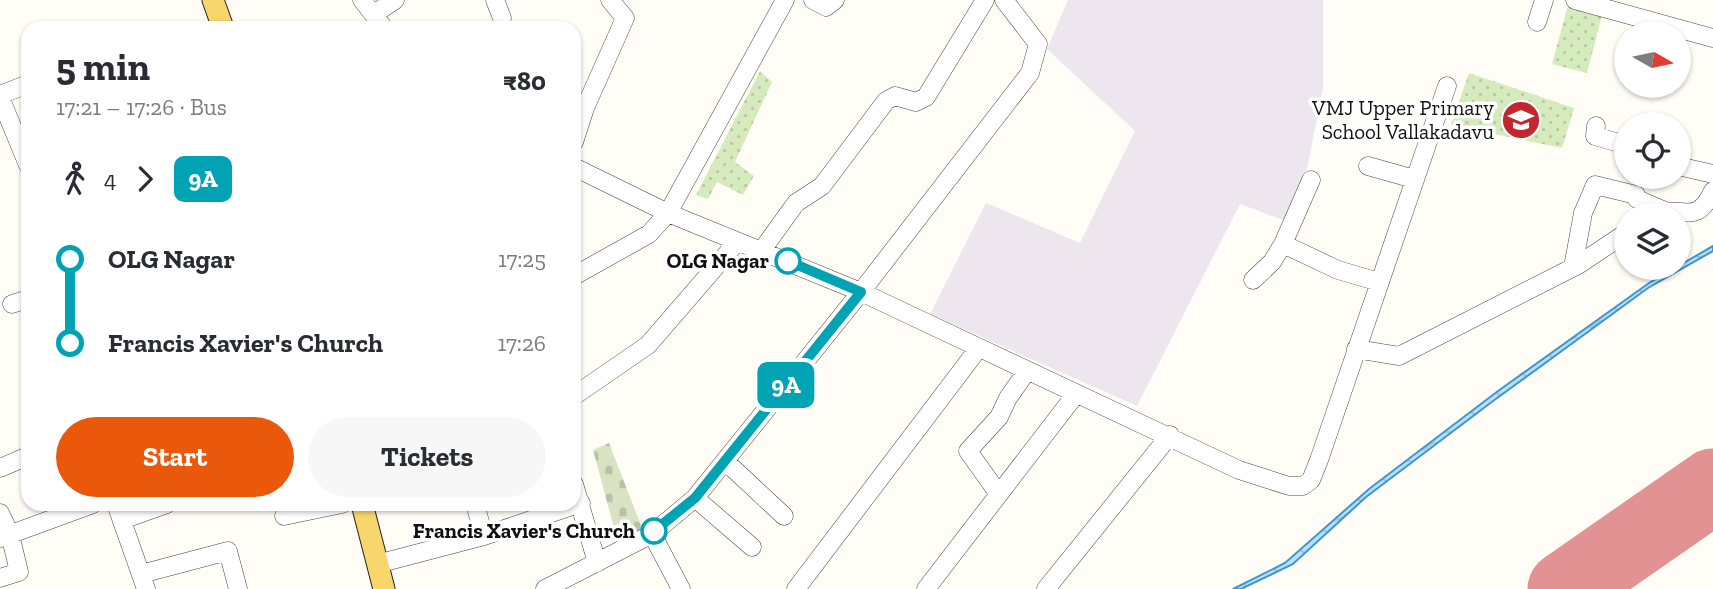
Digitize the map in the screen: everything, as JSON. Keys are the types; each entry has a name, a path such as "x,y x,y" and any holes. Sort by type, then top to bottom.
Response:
{"main road":[{"path":"214,0 221,21"},
{"path":"364,511 384,589"}],"street":[{"path":"362,0 379,21 395,0"},
{"path":"495,0 502,18"},
{"path":"581,120 625,18 610,0"},
{"path":"581,272 649,234 668,213 785,0"},
{"path":"813,0 826,8 835,0"},
{"path":"762,250 796,203 822,186 886,101 895,96 916,102 926,97 985,0"},
{"path":"545,589 652,534 695,498 861,292 1030,74 1038,44 1004,0"},
{"path":"1537,22 1544,0"},
{"path":"1575,0 1713,38"},
{"path":"21,86 0,96 21,148"},
{"path":"581,170 668,213 861,292 978,349 1170,435 1239,470 1289,486 1303,486 1311,480 1319,460 1447,86"},
{"path":"1596,126 1595,136 1614,142"},
{"path":"1368,166 1415,179"},
{"path":"1691,169 1713,174"},
{"path":"1253,280 1272,262 1283,244 1311,180"},
{"path":"1573,267 1583,214 1595,185 1636,195 1643,203"},
{"path":"1691,214 1707,204 1713,191"},
{"path":"1356,349 1399,356 1573,267 1614,241"},
{"path":"581,391 648,345 737,242"},
{"path":"1283,244 1338,270 1379,282"},
{"path":"796,589 978,349"},
{"path":"998,493 968,451 999,417 1007,398 1027,371"},
{"path":"926,589 1076,394"},
{"path":"1045,589 1170,435"},
{"path":"0,468 21,459"},
{"path":"724,461 784,516"},
{"path":"695,498 751,547"},
{"path":"581,503 597,563"},
{"path":"5,536 74,511"},
{"path":"284,516 308,511"},
{"path":"477,511 484,536"},
{"path":"377,564 484,536 557,511"},
{"path":"119,512 144,582 228,551 237,589"},
{"path":"0,513 5,536 19,572 0,578"},
{"path":"652,534 681,589"}],"shaded area":[{"path":"1068,0 1323,0 1323,88 1296,225 1240,204 1137,406 930,314 986,203 1080,243 1135,131 1047,49"}],"green space":[{"path":"1569,2 1602,15 1587,73 1552,64"},
{"path":"760,71 772,82 735,162 754,176 743,195 717,182 708,199 696,195"},
{"path":"1469,73 1574,108 1562,148 1451,125"},
{"path":"609,443 642,528 619,546 593,450"}],"water":[{"path":"1713,246 1713,251 1691,264 1691,259"},
{"path":"1662,280 1493,401 1366,497 1293,564 1241,589 1233,589 1285,563 1369,489 1498,391 1649,283"}],"runway":[{"path":"1565,589 1713,486"}],"bus line":[{"name":"9A","path":"654,531 695,498 861,292 788,261"}],"place":[{"name":"VMJ Upper Primary School Vallakadavu","path":"1521,120"},
{"name":"OLG Nagar","path":"788,261"},
{"name":"Francis Xavier's Church","path":"654,531"}]}
